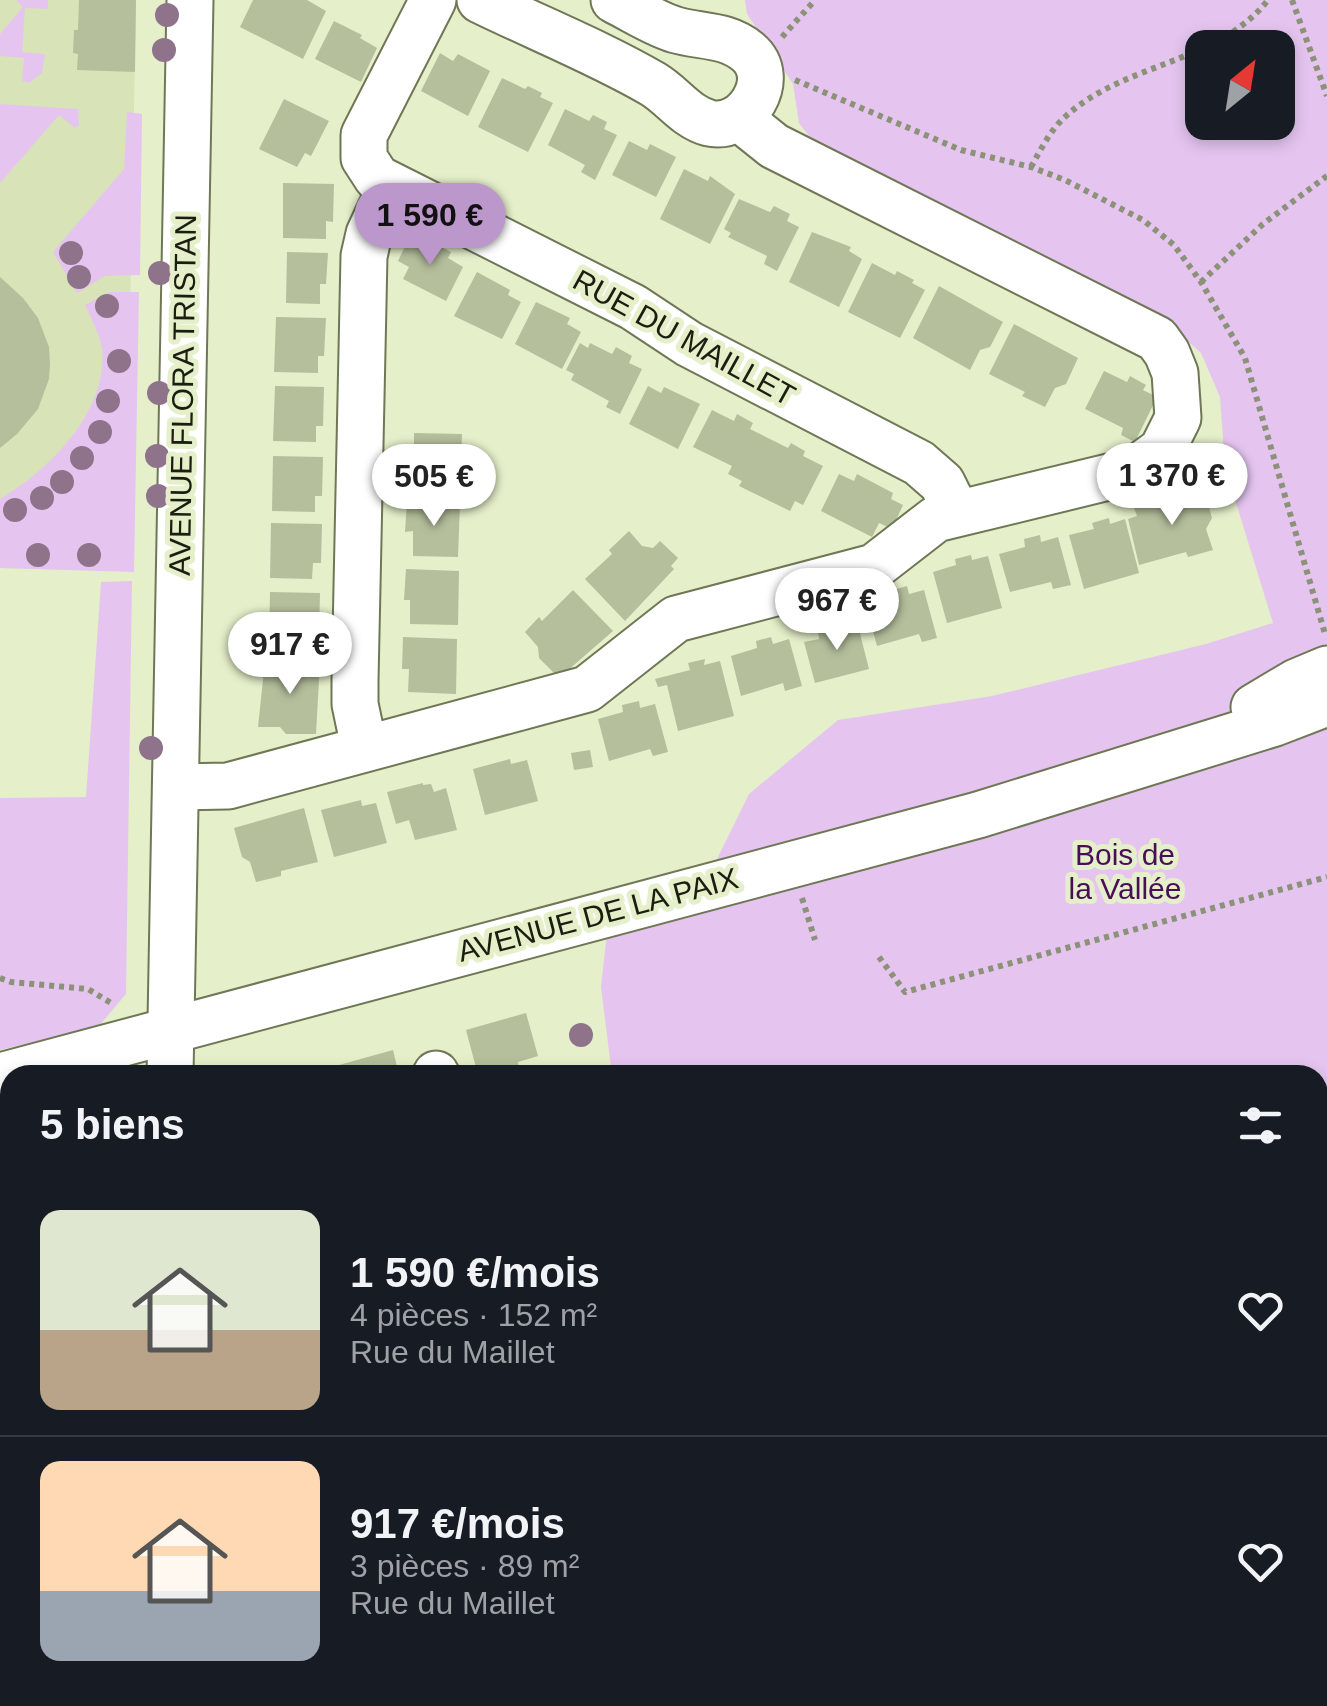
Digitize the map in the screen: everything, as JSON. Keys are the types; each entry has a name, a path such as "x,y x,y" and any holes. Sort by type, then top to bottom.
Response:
{"street":[{"name":"AVENUE FLORA TRISTAN","path":"170,1065 190,0"},
{"name":"RUE DU MAILLET","path":"433,0 364,135 368,170 392,187 633,307 689,344 919,463 942,483 957,513"},
{"path":"480,0 651,83 696,118 720,124 738,118 758,92 760,78 752,54 725,38 672,29 614,0"},
{"path":"176,787 228,786 588,688 676,619 874,567 924,526 957,513 1133,471 1162,450 1178,418 1178,400 1175,373 1157,339 774,146 738,118"},
{"path":"364,747 355,704 364,256 369,234 392,187"},
{"name":"AVENUE DE LA PAIX","path":"1193,746 1280,690 1327,668"},
{"name":"AVENUE DE LA PAIX","path":"40,1065 978,815 1275,724 1327,704"}],"path":[{"path":"815,0 757,64 961,150 1031,167 1065,180 1143,220 1174,245 1202,282 1244,358 1327,640"},
{"path":"1031,167 1048,137 1067,115 1140,72 1231,33 1268,0"},
{"path":"1292,0 1327,96"},
{"path":"1202,282 1263,224 1327,176"},
{"path":"879,956 905,992 1327,877"},
{"path":"805,908 815,940"},
{"path":"0,978 88,989 111,1003"}],"shaded area":[{"path":"0,0 136,0 125,571 0,568"}],"green space":[{"path":"16,0 48,0 48,9 25,8 22,52 45,54 42,73 29,83 22,81 24,58 0,56 0,34 23,7"},
{"name":"Bois de la Vallée","path":"745,0 1327,0 1327,1065 611,1065 601,987 607,932 688,918 749,794 838,720 992,696 1206,644 1273,623 1225,467 1220,397 1201,353 1167,322 820,150 799,123 793,84 747,14"},
{"path":"0,104 78,109 79,125 75,128 59,115 0,183"},
{"path":"127,112 142,114 140,275 105,276 77,293 53,252 124,169"},
{"path":"110,292 139,292 134,572 0,568 0,499 55,455 85,416 101,372 102,349 85,305"},
{"path":"132,581 126,994 99,1026 0,1050 0,798 86,797 101,582"}],"building":[{"path":"79,0 136,0 135,72 77,70 78,54 73,53"},
{"path":"253,0 307,0 326,11 303,59 240,27"},
{"path":"334,21 362,35 360,38 377,48 361,82 315,59"},
{"path":"440,53 453,61 458,54 490,71 468,116 421,91"},
{"path":"502,78 525,89 528,86 553,103 528,152 478,127"},
{"path":"284,99 329,121 311,156 305,153 297,167 259,149"},
{"path":"565,109 589,121 593,115 607,122 604,129 617,135 595,180 581,172 585,165 548,145"},
{"path":"629,141 647,150 650,144 676,157 656,197 612,175"},
{"path":"684,169 708,181 710,176 735,194 710,244 660,219"},
{"path":"283,183 334,184 333,222 326,221 326,239 283,238"},
{"path":"739,199 770,212 774,206 790,214 787,221 799,227 777,271 764,264 767,256 728,237 731,233 724,229"},
{"path":"812,232 851,247 849,251 862,259 839,307 789,282"},
{"path":"409,238 421,244 424,238 451,252 448,258 463,267 446,301 403,279 409,267 398,261"},
{"path":"287,252 328,253 326,284 320,284 320,304 286,303"},
{"path":"872,263 895,275 897,271 925,290 900,338 848,312"},
{"path":"477,272 510,290 508,295 521,302 502,339 454,316"},
{"path":"0,277 38,318 49,347 50,364 38,409 0,448"},
{"path":"939,286 1003,322 990,347 980,350 970,370 913,338"},
{"path":"536,302 570,318 567,324 581,332 562,369 515,344"},
{"path":"276,317 326,318 324,356 318,356 318,373 274,372"},
{"path":"1014,324 1078,358 1066,384 1055,388 1045,407 989,374"},
{"path":"580,343 588,348 590,343 612,354 616,347 632,356 629,363 642,369 620,414 606,407 609,401 571,380 574,374 566,370"},
{"path":"1104,371 1127,382 1130,376 1146,385 1143,390 1157,397 1135,442 1121,435 1123,428 1085,409"},
{"path":"275,386 324,387 323,426 316,426 316,442 273,441"},
{"path":"648,386 661,393 664,387 700,404 678,449 629,424"},
{"path":"712,410 734,421 737,414 753,423 750,429 788,448 791,443 805,451 803,456 823,466 803,505 795,501 790,511 739,486 742,481 728,474 732,466 693,447"},
{"path":"414,433 462,434 460,488 407,487 407,456 414,457"},
{"path":"273,456 323,457 322,496 315,496 315,512 272,511"},
{"path":"839,474 854,481 857,474 893,493 891,499 903,505 892,529 879,523 872,537 821,511"},
{"path":"1205,492 1212,518 1206,529 1213,550 1188,557 1186,552 1139,565 1128,519 1137,516 1134,508"},
{"path":"407,502 460,504 458,557 413,556 413,531 405,532"},
{"path":"1109,518 1110,524 1125,519 1139,573 1084,589 1069,535 1094,529 1092,523"},
{"path":"271,523 322,524 321,563 313,563 312,579 270,578"},
{"path":"629,531 642,546 653,548 660,541 678,558 671,566 674,569 625,621 585,579 612,554 609,550"},
{"path":"1040,535 1041,542 1058,537 1071,585 1053,589 1051,582 1010,592 999,554 1025,547 1024,539"},
{"path":"971,555 972,560 988,556 1002,608 947,623 933,572 956,565 955,559"},
{"path":"406,569 459,571 458,625 410,624 410,600 404,600"},
{"path":"907,586 909,594 924,590 937,638 922,642 919,634 877,646 866,606 892,599 890,591"},
{"path":"573,590 613,631 559,678 539,658 538,647 525,632"},
{"path":"270,592 320,593 319,633 313,633 313,648 269,646"},
{"path":"857,622 869,669 815,683 804,642 819,639 818,632"},
{"path":"403,637 457,639 456,694 408,692 409,669 402,669"},
{"path":"771,637 773,644 789,639 802,686 785,691 783,683 741,696 731,656 757,648 756,641"},
{"path":"705,659 704,665 720,661 734,716 678,731 667,685 658,687 655,679 690,670 688,663"},
{"path":"265,661 320,662 316,734 286,734 280,727 258,727"},
{"path":"639,701 640,708 655,704 668,752 653,756 650,749 609,761 598,719 623,712 622,705"},
{"path":"590,750 593,767 574,770 571,753"},
{"path":"510,759 511,764 527,760 538,801 485,815 473,769"},
{"path":"431,784 434,792 446,788 457,830 415,840 409,820 396,824 387,792"},
{"path":"361,800 362,806 376,803 387,843 334,857 321,810"},
{"path":"304,808 318,862 256,882 250,862 242,857 234,828"},
{"path":"526,1013 538,1056 518,1065 475,1065 466,1030"},
{"path":"393,1050 397,1065 339,1065"}]}
